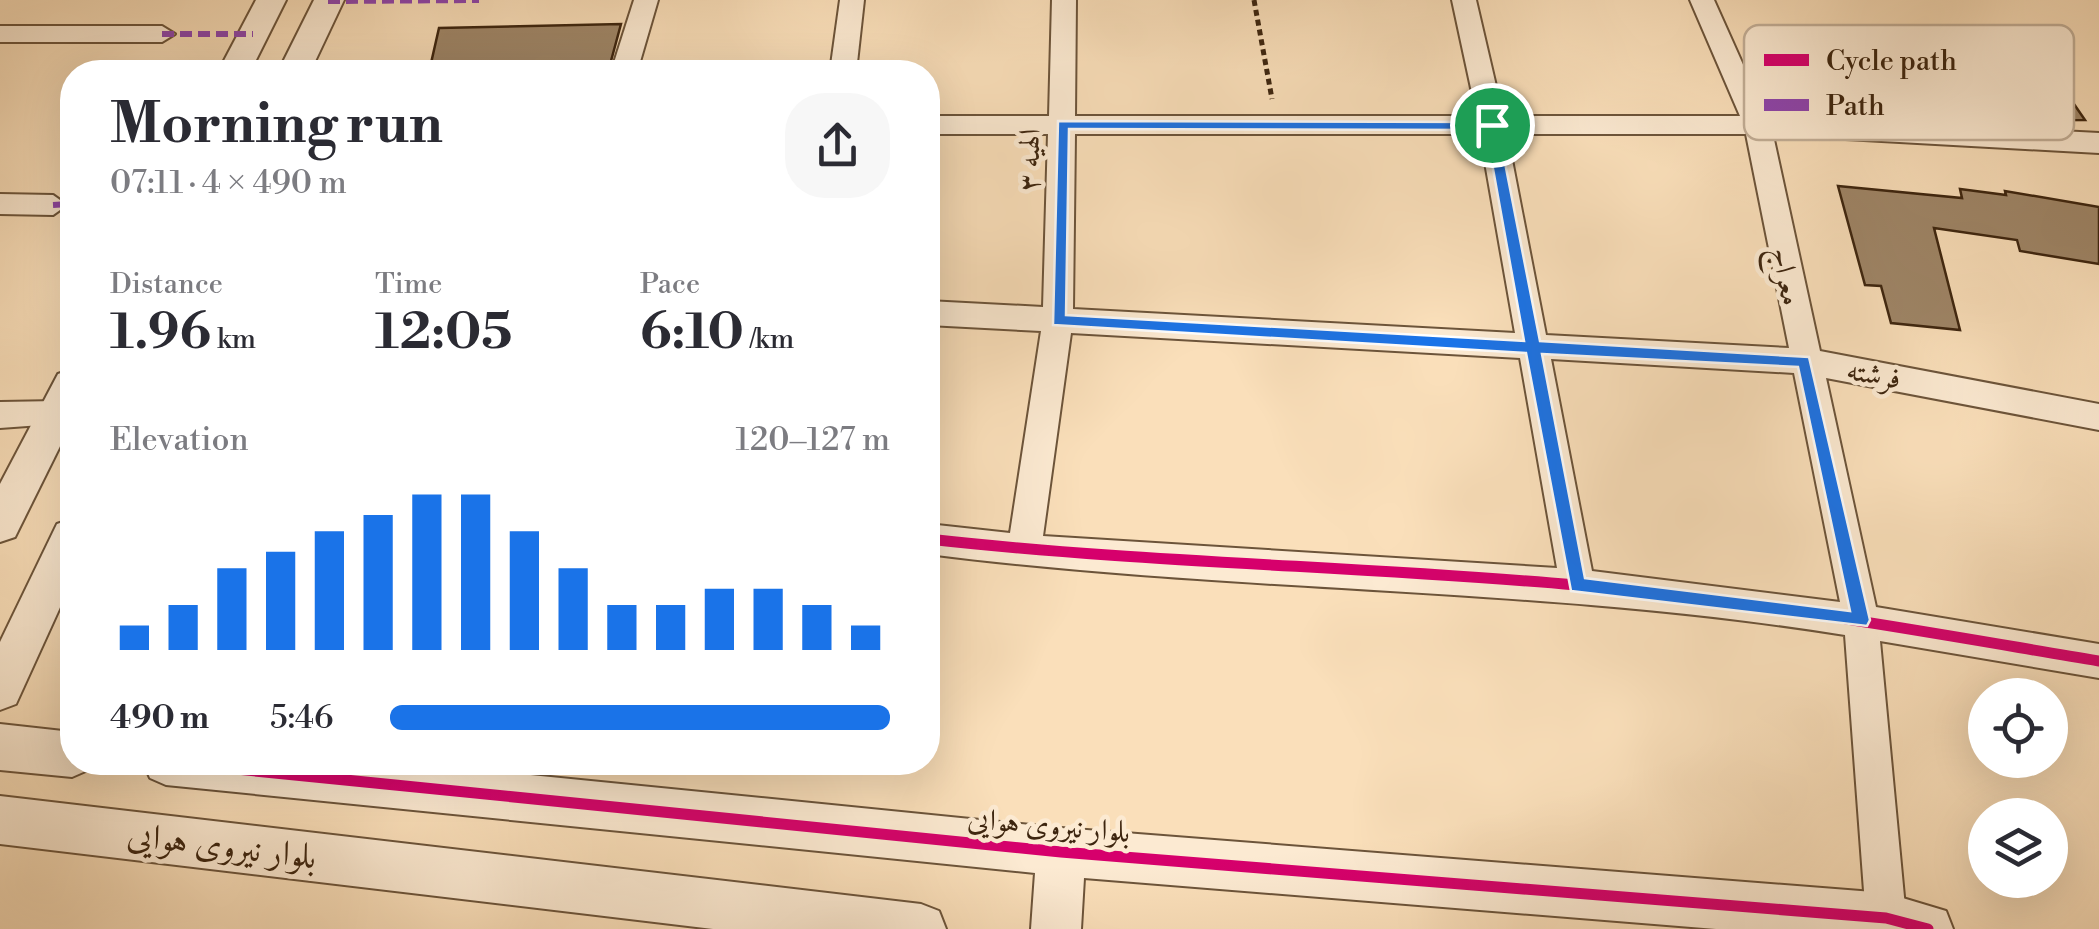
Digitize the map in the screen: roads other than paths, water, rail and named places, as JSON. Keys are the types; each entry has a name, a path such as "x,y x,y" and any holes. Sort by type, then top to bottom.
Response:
{"street":[{"path":"240,60 271,0"},
{"path":"300,60 329,0"},
{"path":"628,60 646,0"},
{"path":"844,60 852,0"},
{"name":"الهیه ۳","path":"1024,552 1058,320 1064,0"},
{"path":"1464,0 1492,125 1578,585"},
{"name":"معراج","path":"1702,0 1744,94"},
{"path":"0,34 162,34"},
{"path":"940,124 1744,125"},
{"name":"معراج","path":"1761,140 1861,620 1900,925"},
{"path":"2042,140 2099,143"},
{"path":"0,204 54,205"},
{"name":"فرشته","path":"940,313 1804,361 2099,417"},
{"path":"0,415 60,401"},
{"path":"0,524 60,410"},
{"path":"940,541 1024,552 1578,585 1861,620 2099,662"},
{"path":"0,689 60,562"},
{"path":"0,747 60,753"},
{"name":"بلوار نیروی هوایی","path":"409,775 1060,852 1900,925"},
{"name":"بلوار نیروی هوایی","path":"0,820 920,929"},
{"path":"1056,929 1060,852"}]}
